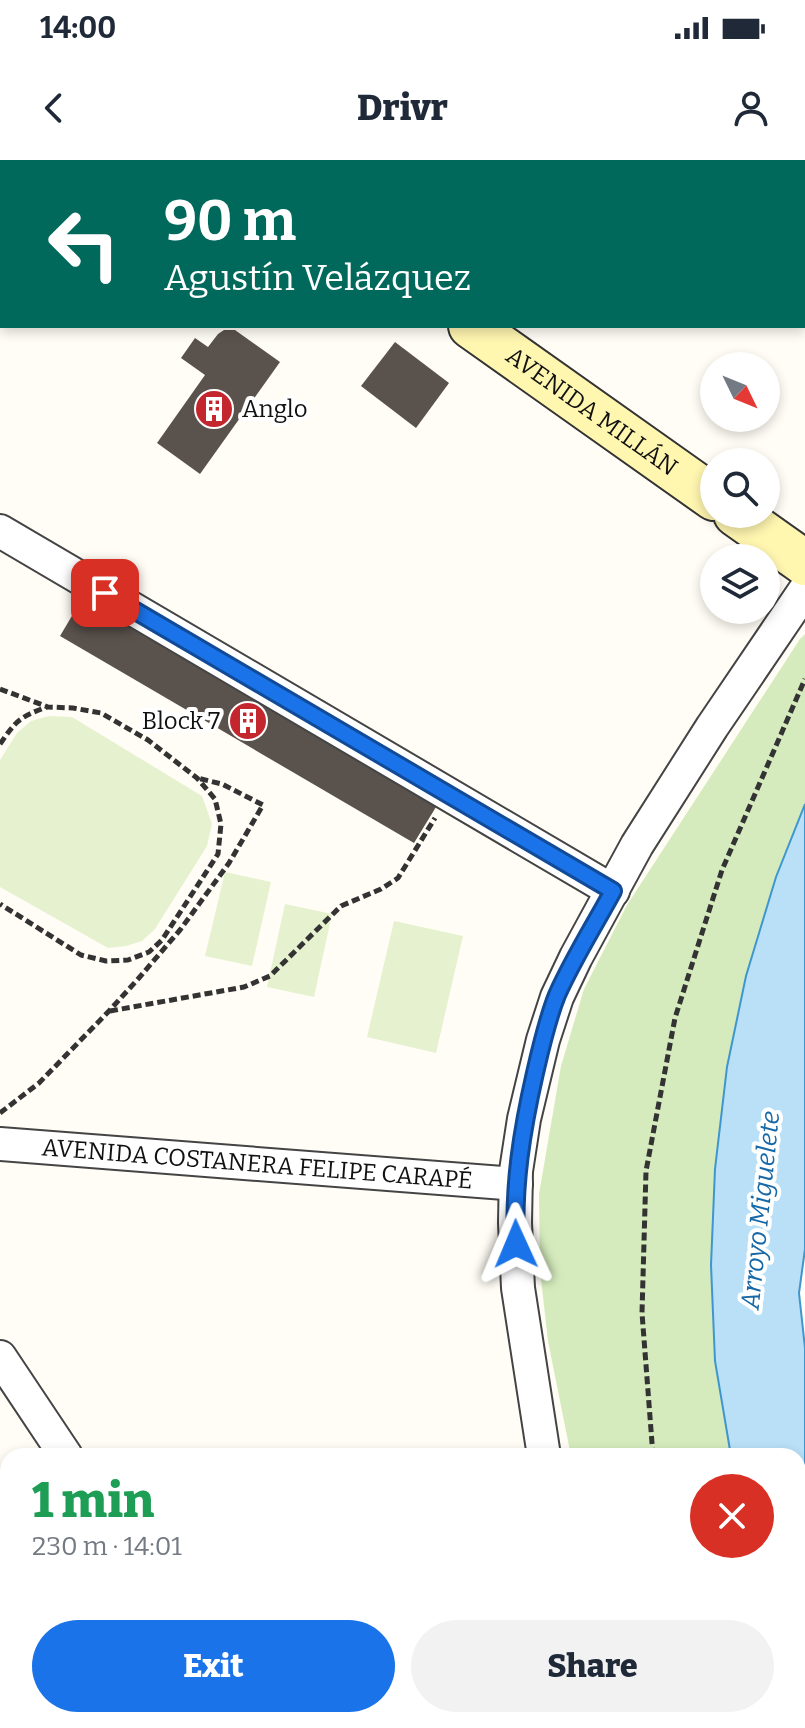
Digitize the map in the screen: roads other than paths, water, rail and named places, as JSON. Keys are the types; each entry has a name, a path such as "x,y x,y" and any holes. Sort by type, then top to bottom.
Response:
{"main road":[{"name":"AVENIDA MILLÁN","path":"474,328 700,488"},
{"path":"756,528 805,563"}],"street":[{"path":"0,531 613,891"},
{"path":"543,1448 518,1288 515,1223 524,1119 543,1040 557,997 576,957 637,845 805,590"},
{"name":"AVENIDA COSTANERA FELIPE CARAPÉ","path":"4,1137 516,1184"},
{"path":"0,1357 61,1448"}],"water":[{"name":"Arroyo Miguelete","path":"805,804 805,1249 799,1293 805,1348 805,1448 730,1448 715,1361 711,1265 715,1169 727,1067 746,976 776,877"}],"place":[{"name":"Anglo","path":"214,409"},
{"name":"Block 7","path":"248,721"}]}
